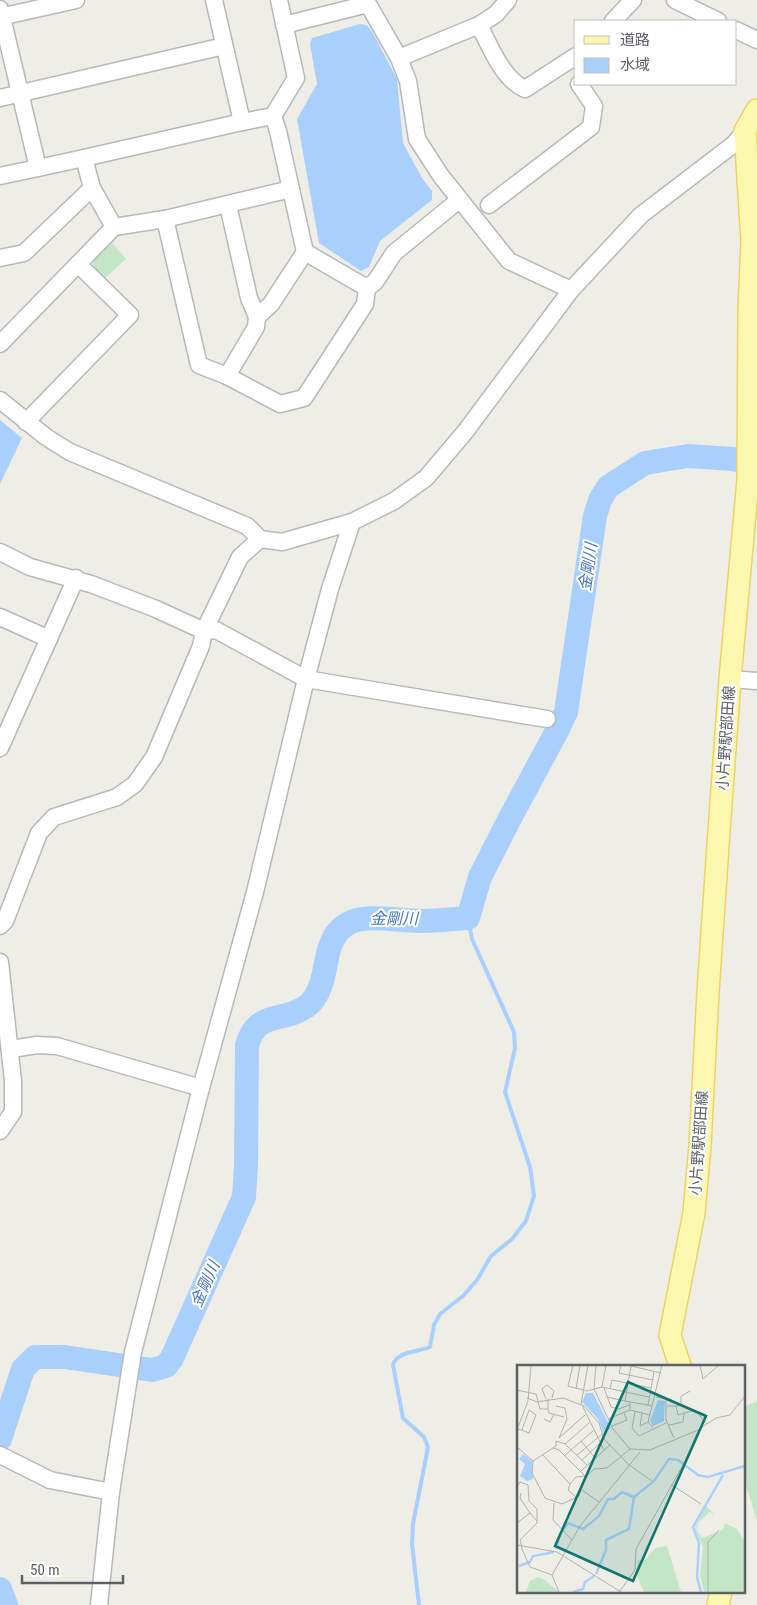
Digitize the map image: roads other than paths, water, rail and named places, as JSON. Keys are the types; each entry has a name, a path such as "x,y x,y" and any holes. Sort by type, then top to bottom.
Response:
{"main road":[{"path":"745,131 757,110"},
{"name":"小片野駅部田線","path":"680,1365 670,1335 694,1213 730,679 748,480 749,311 752,241 745,131"},
{"path":"718,1605 721,1592"}],"street":[{"path":"38,168 1,14 76,0"},
{"path":"214,0 242,122"},
{"path":"0,176 273,116 296,78 279,0"},
{"path":"399,58 479,25 496,14 508,0"},
{"path":"614,20 633,0"},
{"path":"675,0 716,20"},
{"path":"284,24 368,4 399,58 408,81 417,139 459,200 509,261 571,290"},
{"path":"479,25 498,62 516,85 525,89 571,60"},
{"path":"737,30 757,40"},
{"path":"0,98 224,46"},
{"path":"489,206 591,127 594,106 580,85"},
{"path":"257,317 271,304 305,252 273,116"},
{"path":"0,400 46,437 70,452 247,526 260,539 282,542 352,522 394,501 426,478 465,432 571,290 642,215 734,144 745,131"},
{"path":"84,158 92,188 114,227"},
{"path":"0,258 24,253 92,188"},
{"path":"0,344 114,227 165,219 291,189"},
{"path":"165,219 199,365 227,376 280,404 304,398 365,304 367,288 375,282 394,253 459,200"},
{"path":"227,376 256,327 257,317 249,298 228,205"},
{"path":"305,252 367,288"},
{"path":"26,422 130,315 79,265"},
{"path":"99,1605 111,1492 133,1352 258,883 306,679 330,588 352,522"},
{"path":"0,926 5,921 39,833 54,818 116,797 135,784 154,757 201,646 204,631 240,557 260,539"},
{"path":"0,552 30,567 76,578 156,609 204,631 216,630 306,679 547,719"},
{"path":"2,739 76,578"},
{"path":"0,617 49,639"},
{"path":"730,679 757,680"},
{"path":"0,962 13,1081 13,1112 0,1130"},
{"path":"10,1049 38,1045 57,1046 202,1088"},
{"path":"1,1456 50,1480 111,1492"}],"water":[{"path":"360,24 367,25 374,35 397,79 403,143 422,178 432,191 432,200 380,241 369,267 361,271 319,243 297,119 317,84 310,44 312,38"},
{"path":"0,420 22,438 0,484"}],"waterway":[{"name":"金剛川","path":"0,1439 23,1369 35,1357 65,1357 152,1370 166,1366 172,1358 244,1197 247,1045 258,1026 264,1022 298,1011 312,1001 319,990 332,941 340,929 351,922 363,919 422,921 468,918 480,877 566,712 595,516 600,500 608,487 645,463 688,456 733,459 757,465"},
{"path":"419,1605 412,1544 413,1524 428,1447 424,1437 403,1418 393,1365 395,1360 403,1354 430,1347 434,1325 440,1314 463,1296 477,1280 491,1256 512,1239 526,1221 534,1196 530,1167 505,1092 515,1048 514,1032 472,939 468,918"},
{"name":"金剛川","path":"0,1589 6,1605"}]}
